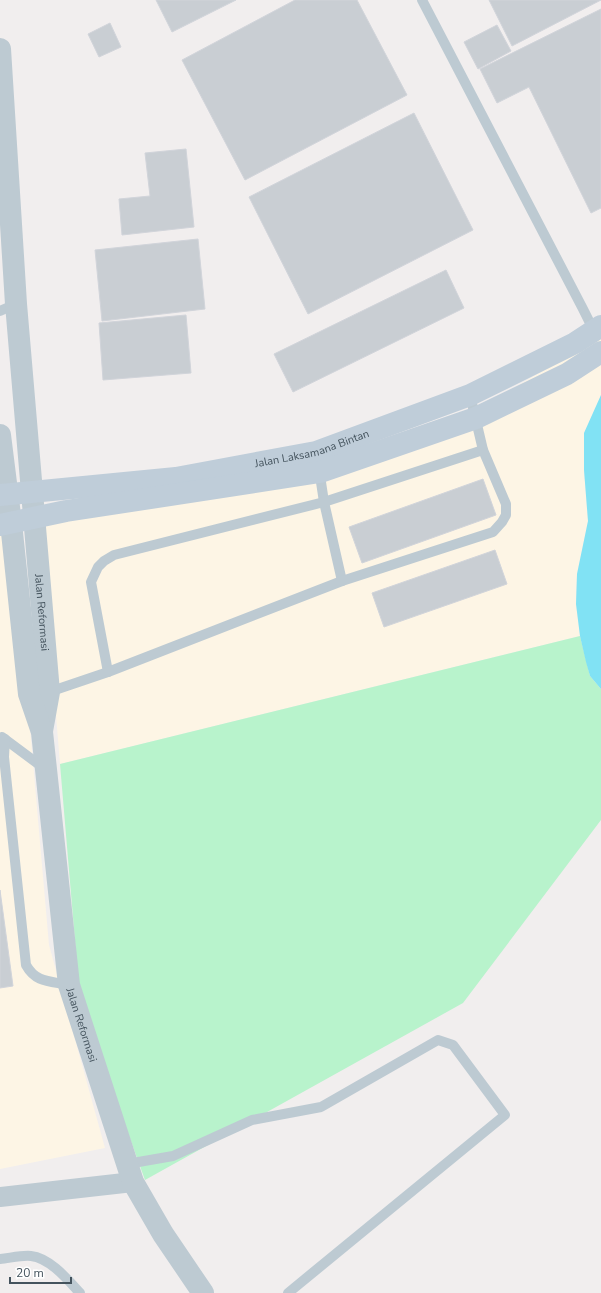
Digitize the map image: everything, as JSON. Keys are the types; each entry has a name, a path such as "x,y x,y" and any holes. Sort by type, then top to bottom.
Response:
{"main road":[{"name":"Jalan Laksamana Bintan","path":"4,494 176,478 318,462 470,395 575,343 599,336"},
{"name":"Jalan Laksamana Bintan","path":"6,524 318,462 476,418 567,374 599,336"}],"street":[{"name":"Jalan Reformasi","path":"0,49 8,308 32,492 49,692 42,732"},
{"name":"Jalan Reformasi","path":"0,435 6,524 29,694 42,732 69,985 130,1173 163,1234 196,1290"},
{"path":"0,1197 130,1173"}],"lane":[{"path":"422,0 583,309 599,336"},
{"path":"49,692 108,672 342,581 492,532 502,522 506,515 506,504 484,450 470,395"},
{"path":"108,672 91,582 98,567 114,555 324,502 484,450"},
{"path":"318,462 324,502 342,581"},
{"path":"2,738 46,769"},
{"path":"2,738 26,965 38,979 69,985"},
{"path":"130,1173 173,1156 252,1120 321,1107 438,1040 453,1046 505,1115 288,1293"},
{"path":"0,1259 32,1256 48,1262 59,1270 80,1293"}],"shaded area":[{"path":"601,337 601,395 584,433 584,470 588,521 577,574 576,604 580,636 60,764 40,521 459,420"},
{"path":"13,534 49,945 105,1148 0,1169 0,536"}],"green space":[{"path":"580,636 590,676 601,689 601,820 463,1003 145,1180 80,1000 60,764"}],"water":[{"path":"601,395 601,689 590,676 580,636 576,604 577,574 588,521 584,470 584,433"}],"building":[{"path":"156,0 236,0 172,32"},
{"path":"295,0 357,0 407,95 245,180 182,60"},
{"path":"489,0 601,0 512,46"},
{"path":"601,9 601,208 591,213 529,87 497,103 480,69"},
{"path":"110,23 121,47 99,57 88,34"},
{"path":"497,25 511,51 478,69 464,42"},
{"path":"414,113 473,230 308,314 249,197"},
{"path":"186,149 194,227 122,235 119,199 150,196 145,153"},
{"path":"198,239 205,309 102,321 95,250"},
{"path":"446,270 464,308 293,392 274,354"},
{"path":"186,315 191,373 103,380 99,323"},
{"path":"483,479 496,515 362,563 349,527"},
{"path":"495,550 507,584 384,627 372,593"},
{"path":"0,890 13,986 0,988"}]}
